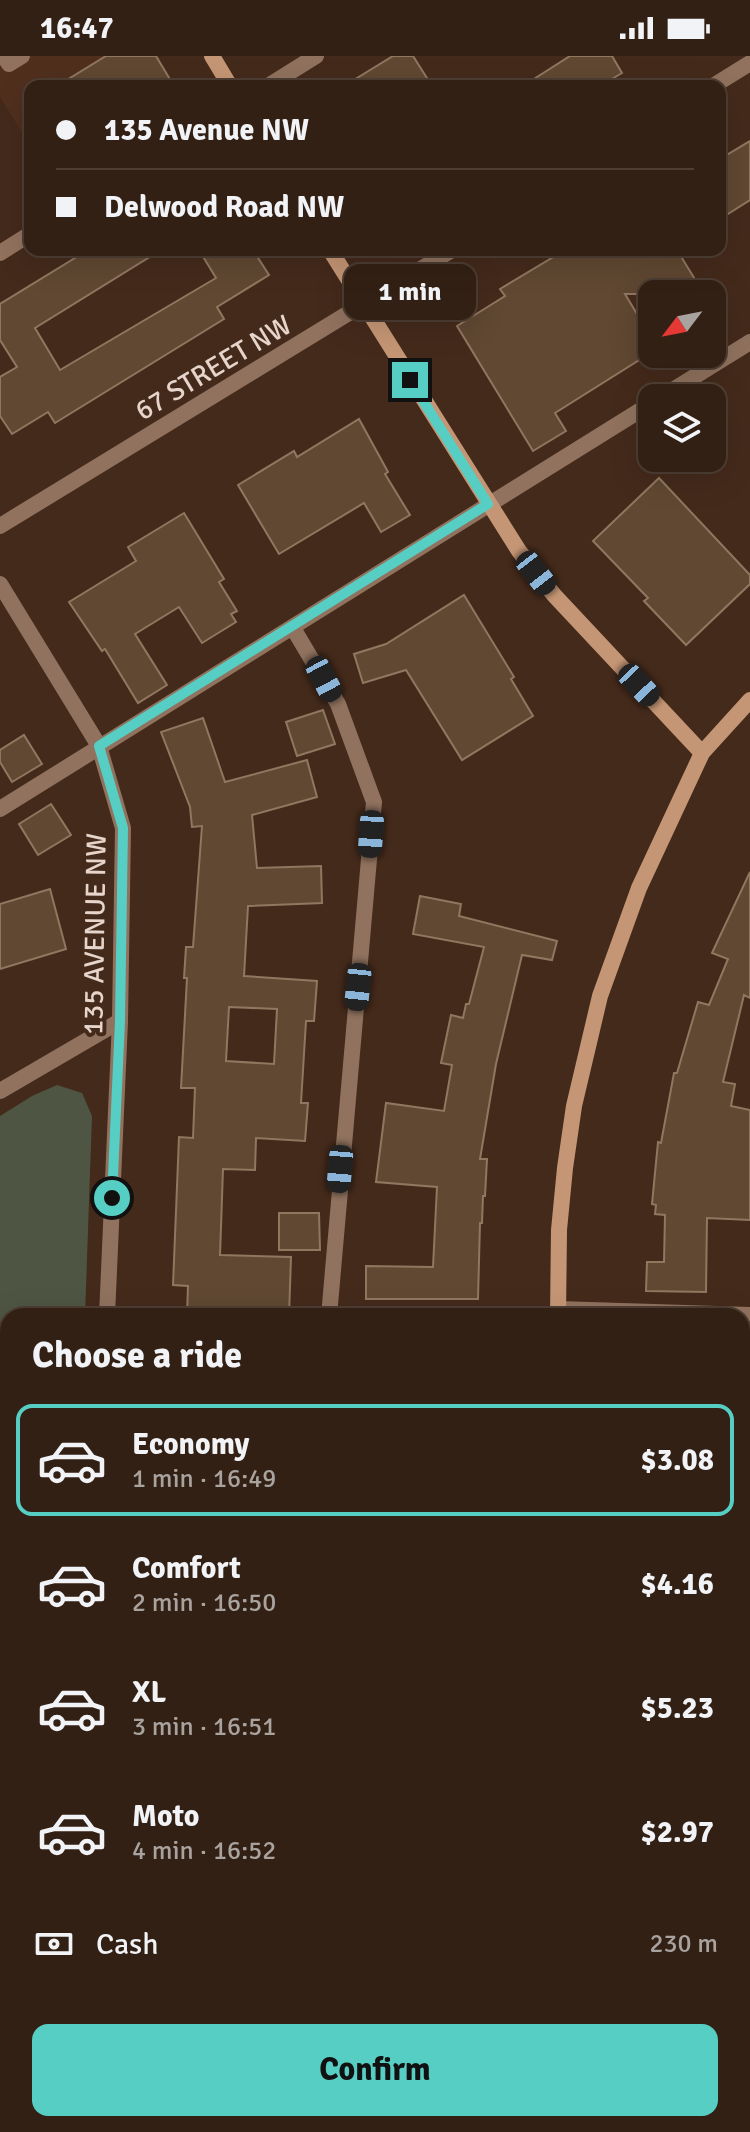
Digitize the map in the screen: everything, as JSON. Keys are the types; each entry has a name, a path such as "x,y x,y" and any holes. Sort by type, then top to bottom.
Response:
{"street":[{"path":"4,56 9,64 22,56"},
{"path":"212,56 226,80"},
{"path":"278,80 316,56"},
{"path":"723,80 750,63"},
{"path":"0,253 24,238"},
{"path":"334,256 519,551 554,595 702,753"},
{"name":"67 STREET NW","path":"0,526 442,256"},
{"path":"682,384 750,342"},
{"path":"0,809 638,412"},
{"name":"135 AVENUE NW","path":"0,584 99,746 123,828 120,1021 107,1308"},
{"path":"293,628 311,653 338,704 374,802 330,1308"},
{"path":"558,1308 559,1230 565,1168 586,1051 613,955 639,888 702,753 750,700"},
{"path":"0,1091 120,1021"}],"shaded area":[{"path":"0,56 155,56 170,80 24,80 24,135 0,97"}],"green space":[{"path":"57,1085 82,1093 92,1116 85,1308 0,1308 0,1116"}],"building":[{"path":"106,56 156,56 170,80 67,80"},
{"path":"393,56 413,56 428,80 354,80"},
{"path":"570,56 612,56 622,73 610,80 532,80"},
{"path":"750,141 750,200 726,215 726,155"},
{"path":"78,256 151,256 35,328 60,370 216,278 203,256 257,256 269,275 217,307 224,319 55,423 48,412 12,434 0,416 0,377 17,367 0,340 0,304"},
{"path":"555,256 681,256 695,280 638,280 638,294 625,294 638,316 638,361 555,413 566,431 533,451 457,326 505,296 500,289"},
{"path":"359,419 388,472 385,474 410,515 381,532 364,503 279,554 238,485 294,451 297,457"},
{"path":"659,478 750,575 750,584 686,645 644,601 648,598 593,541"},
{"path":"184,513 224,579 219,582 237,611 231,614 236,622 202,643 179,607 135,634 167,685 138,703 105,649 102,651 69,602 136,561 128,547"},
{"path":"464,595 514,677 511,679 533,716 462,760 406,670 363,683 354,654 386,644"},
{"path":"323,710 335,744 297,756 286,722"},
{"path":"203,718 225,782 307,760 317,797 252,815 257,868 321,866 322,903 248,906 244,976 317,981 314,1021 306,1021 301,1103 308,1103 305,1141 256,1138 255,1170 223,1169 220,1255 291,1257 289,1308 187,1308 188,1286 173,1285 179,1137 193,1138 195,1088 181,1088 186,947 193,947 202,826 192,827 190,807 161,732","holes":["229,1007 277,1009 274,1064 226,1061"]},
{"path":"24,735 42,764 12,782 0,762 0,750"},
{"path":"51,804 71,835 38,855 19,824"},
{"path":"750,872 750,998 744,995 723,1082 735,1084 731,1106 750,1110 750,1220 707,1218 706,1292 646,1291 647,1262 664,1262 665,1215 655,1214 656,1205 652,1204 658,1142 661,1143 674,1073 677,1073 698,1002 709,1005 728,959 712,953"},
{"path":"50,889 66,949 0,969 0,904"},
{"path":"420,896 461,904 459,916 557,941 552,960 522,955 496,1064 480,1159 487,1159 480,1223 478,1299 366,1299 366,1266 433,1267 437,1187 376,1182 386,1103 444,1111 452,1065 441,1063 451,1015 463,1018 484,947 413,934"},
{"path":"279,1213 319,1213 320,1250 279,1250"}],"route":[{"path":"112,1198 120,1021 123,828 99,746 488,504 410,380"}]}
